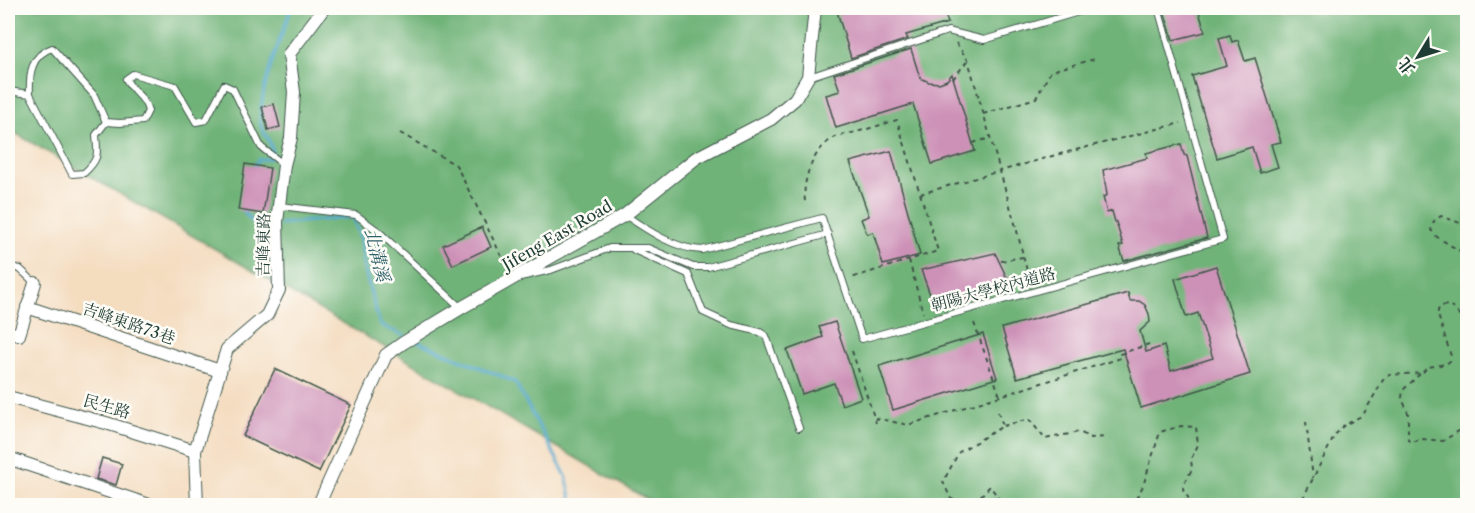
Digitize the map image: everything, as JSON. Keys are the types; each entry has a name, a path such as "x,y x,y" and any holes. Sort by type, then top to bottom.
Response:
{"street":[{"name":"吉峰東路","path":"197,506 195,451 227,349 267,315 279,290 277,227 281,162 291,138 294,92 290,54 324,8"},
{"name":"Jifeng East Road","path":"318,506 386,355 461,308 601,227 625,216 696,158 739,138 771,119 795,99 808,77 815,8"},
{"path":"8,332 19,335 35,283"},
{"name":"吉峰東路73巷","path":"27,307 220,371"},
{"name":"民生路","path":"8,397 106,423 195,451"},
{"path":"8,458 152,506"}],"lane":[{"path":"808,77 948,30 984,40 1092,8"},
{"name":"朝陽大學校內道路","path":"625,216 650,232 692,250 702,250 822,218 862,339 1223,239 1158,8"},
{"path":"52,48 94,95 106,122 96,135 98,153 95,162 84,173 72,174 30,94 31,70 42,51 52,48"},
{"path":"106,122 142,121 148,111 145,99 130,87 126,79 133,74 175,86 196,122 206,120 224,85 233,89 261,147 281,162"},
{"path":"8,91 30,94"},
{"path":"280,206 356,215 378,231 461,308"},
{"path":"513,279 551,270 612,249 648,248 693,267 708,267 828,234"},
{"path":"612,249 634,250 688,274 703,312 731,325 760,332 766,336 799,428"},
{"path":"8,266 21,269 35,283"}],"path":[{"path":"948,30 968,60 1032,292"},
{"path":"983,114 1036,98 1051,71 1095,59"},
{"path":"953,80 968,60"},
{"path":"805,201 804,194 809,171 816,156 826,144 841,135 897,120 938,251 843,281"},
{"path":"920,194 1056,154 1190,121"},
{"path":"400,133 456,165 513,279"},
{"path":"973,142 990,138"},
{"path":"1467,225 1441,216 1434,221 1431,230 1437,237 1467,256"},
{"path":"1001,261 1023,257"},
{"path":"909,260 926,321"},
{"path":"1467,324 1450,305 1441,306 1438,315 1451,356 1450,361 1446,364 1428,367 1403,390 1402,398 1408,413 1408,440 1410,442 1423,439 1443,441 1467,425"},
{"path":"974,323 1000,396"},
{"path":"875,418 908,424 1121,358 1120,354 1149,344"},
{"path":"852,351 876,423"},
{"path":"1297,506 1335,435 1343,426 1363,415 1383,380 1389,375 1422,373"},
{"path":"998,412 1003,426"},
{"path":"1004,506 990,486 972,505 951,499 943,482 959,452 1003,426 1029,419 1044,438 1079,432 1090,438 1107,437"},
{"path":"1306,422 1313,478"},
{"path":"1132,506 1143,486 1160,432 1181,426 1196,427 1198,445 1191,459 1192,469 1183,489 1193,506"}],"green space":[{"path":"8,8 1467,8 1467,505 657,505 8,129"}],"building":[{"path":"836,8 943,8 948,23 906,35 908,39 851,58"},
{"path":"1163,8 1198,8 1205,32 1173,40"},
{"path":"1230,35 1232,42 1238,40 1245,61 1255,58 1281,142 1271,144 1278,167 1260,173 1252,147 1217,158 1192,76 1227,66 1219,38"},
{"path":"911,49 920,78 939,83 947,80 952,74 975,151 932,164 913,104 836,128 826,95 840,91 834,74"},
{"path":"274,104 280,127 268,130 262,107"},
{"path":"1181,144 1184,155 1187,156 1207,238 1124,261 1119,246 1123,245 1116,222 1112,211 1107,213 1103,197 1107,195 1103,170 1147,158 1146,153"},
{"path":"891,151 920,255 883,265 873,232 867,234 861,219 869,216 850,162"},
{"path":"245,164 270,168 263,214 238,210"},
{"path":"482,227 491,247 453,265 443,245"},
{"path":"995,253 1011,286 935,308 921,270"},
{"path":"1216,266 1250,374 1141,408 1123,349 1017,378 1002,328 1128,293 1130,301 1139,301 1145,305 1149,314 1150,322 1140,331 1146,352 1164,346 1171,371 1213,358 1198,313 1186,317 1175,279"},
{"path":"835,322 861,398 842,405 834,383 802,394 787,350 823,337 819,327"},
{"path":"983,334 997,378 893,410 879,366"},
{"path":"275,369 351,405 319,472 243,436"},
{"path":"102,458 122,464 116,485 96,479"}],"waterway":[{"name":"北溝溪","path":"253,168 258,160 271,158 271,146 260,120 261,105 272,63 291,8"},
{"name":"北溝溪","path":"243,210 255,224 273,225"},
{"name":"北溝溪","path":"280,224 353,217 361,241 364,268 380,325 405,336"},
{"name":"北溝溪","path":"414,340 515,382 566,476 573,506"}]}
